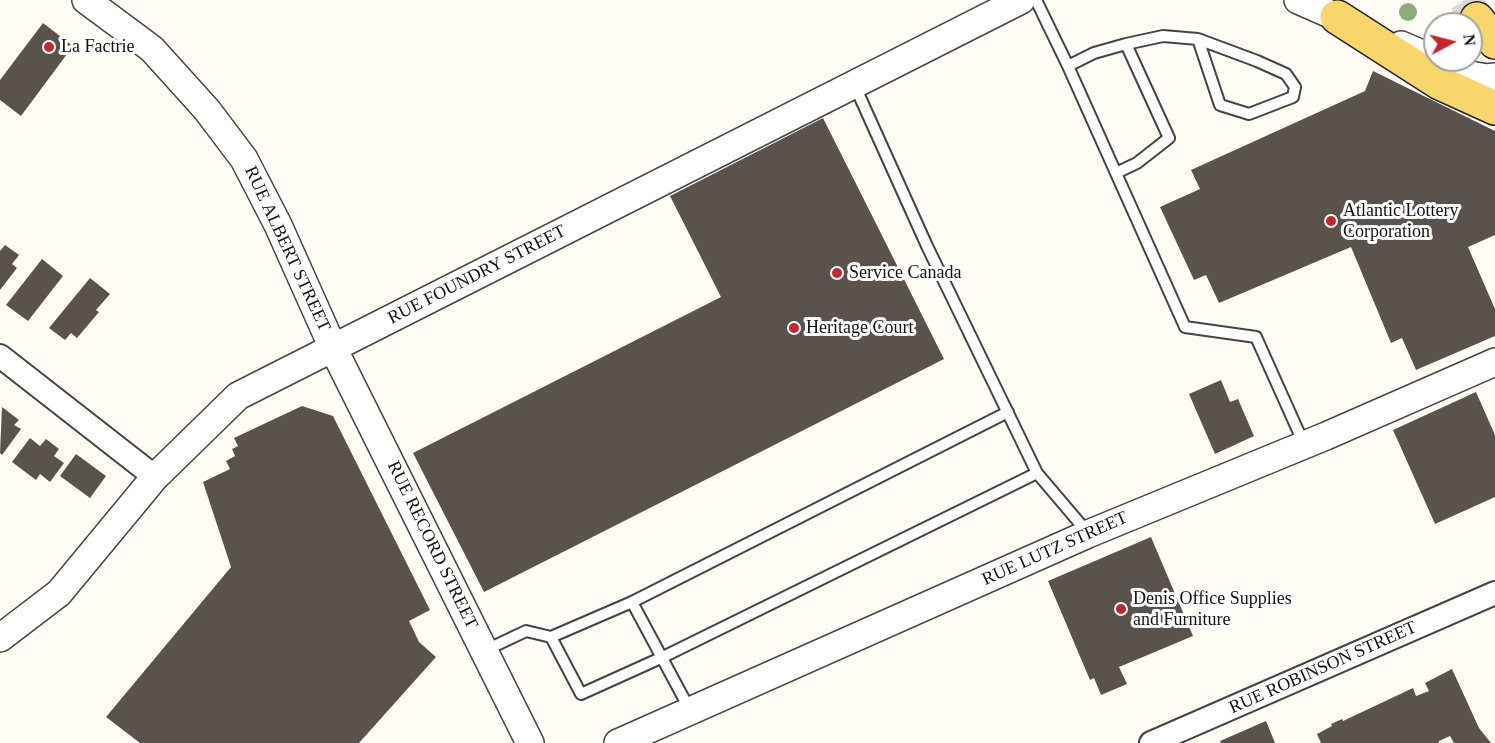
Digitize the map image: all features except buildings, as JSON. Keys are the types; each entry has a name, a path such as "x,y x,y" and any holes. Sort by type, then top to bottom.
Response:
{"main road":[{"path":"1337,17 1440,82 1495,108"}],"street":[{"name":"RUE ALBERT STREET","path":"86,0 152,49 207,110 244,159 278,225 333,348"},
{"name":"RUE FOUNDRY STREET","path":"0,638 59,593 155,477 238,396 1021,0"},
{"path":"1298,0 1470,75 1495,77"},
{"name":"RUE RECORD STREET","path":"333,348 530,743"},
{"path":"0,356 155,477"},
{"name":"RUE LUTZ STREET","path":"618,743 1088,534 1495,362"},
{"name":"RUE ROBINSON STREET","path":"1151,743 1495,593"}],"lane":[{"path":"1036,0 1185,327 1256,337 1305,444"},
{"path":"1068,66 1094,53 1162,36 1198,39 1286,74 1295,87 1293,97 1249,114 1220,105 1198,39"},
{"path":"1116,173 1137,163 1169,138 1126,44"},
{"path":"854,84 927,246 1037,473 1088,534"},
{"path":"484,651 526,631 551,637 632,602 1008,412"},
{"path":"551,637 581,694 663,657 1037,473"},
{"path":"632,602 690,711"}],"tunnel":[{"path":"1465,0 1473,12"}],"place":[{"name":"La Factrie","path":"49,47"},
{"name":"Atlantic Lottery Corporation","path":"1331,221"},
{"name":"Service Canada","path":"837,273"},
{"name":"Heritage Court","path":"794,328"},
{"name":"Denis Office Supplies and Furniture","path":"1121,609"}]}
